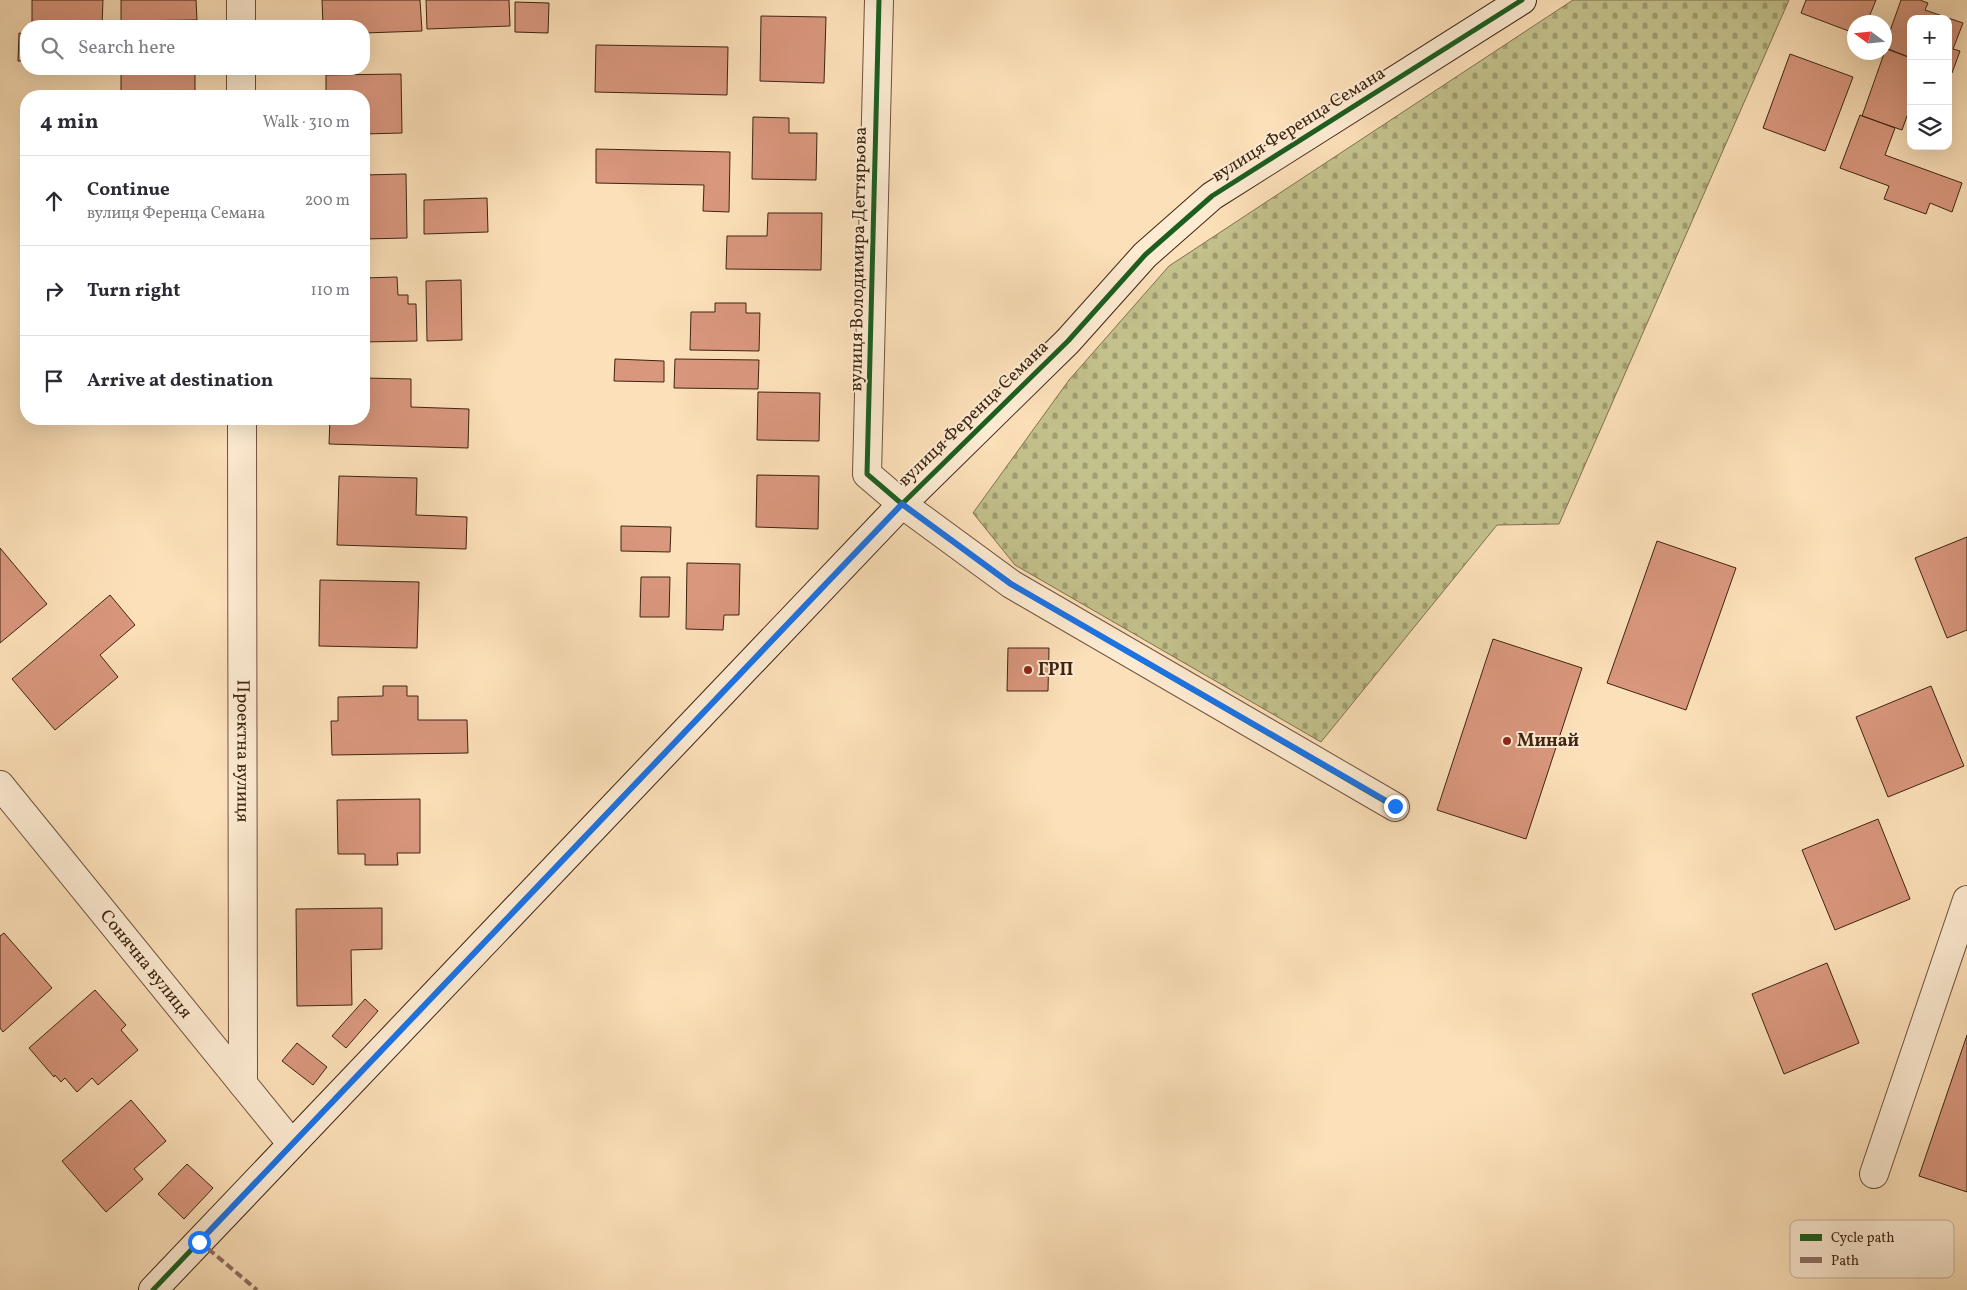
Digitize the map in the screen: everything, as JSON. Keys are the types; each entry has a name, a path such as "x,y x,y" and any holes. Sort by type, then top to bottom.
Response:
{"street":[{"path":"241,0 241,20"},
{"name":"вулиця Володимира Дегтярьова","path":"879,0 867,474 902,504"},
{"name":"вулиця Ференца Семана","path":"153,1290 902,504 1068,341 1145,255 1212,196 1522,0"},
{"path":"241,75 241,90"},
{"name":"Проектна вулиця","path":"242,425 243,1084"},
{"path":"902,504 1011,584 1395,806"},
{"name":"Сонячна вулиця","path":"0,784 292,1143"},
{"path":"1874,1174 1967,900"}],"green space":[{"path":"1573,0 1789,0 1559,524 1497,525 1321,742 1015,565 973,513 1069,380 1169,266"}],"building":[{"path":"32,0 103,0 102,20 32,20"},
{"path":"121,0 196,0 197,20 121,20"},
{"path":"322,0 420,0 422,31 370,33 370,20 323,20"},
{"path":"426,0 509,0 510,26 427,29"},
{"path":"1806,0 1876,0 1870,15 1847,15 1847,30 1801,13"},
{"path":"1901,0 1920,0 1928,3 1925,10 1940,15 1907,15 1907,57 1892,51 1892,25"},
{"path":"515,2 549,3 548,33 515,32"},
{"path":"761,16 826,17 824,83 760,81"},
{"path":"1952,19 1963,23 1953,49 1960,51 1952,73"},
{"path":"19,33 20,61 18,61"},
{"path":"596,45 728,47 727,95 595,92"},
{"path":"1892,50 1907,56 1907,116 1902,130 1862,116 1882,60 1892,60"},
{"path":"1790,54 1853,77 1825,151 1763,128"},
{"path":"401,74 402,133 370,134 370,90 326,90 326,75"},
{"path":"121,75 195,75 195,90 121,90"},
{"path":"1860,115 1895,128 1885,155 1962,183 1952,212 1930,203 1926,214 1884,199 1889,186 1840,168"},
{"path":"753,117 789,118 789,133 817,133 816,180 752,179"},
{"path":"596,149 730,152 729,212 703,211 704,185 596,183"},
{"path":"406,174 407,238 370,239 370,175"},
{"path":"487,198 488,232 424,234 424,200"},
{"path":"768,213 822,213 821,270 726,269 727,236 767,236"},
{"path":"397,277 398,295 408,295 408,304 416,304 417,341 370,342 370,278"},
{"path":"461,280 462,340 427,341 426,281"},
{"path":"715,303 746,303 746,313 760,313 759,351 690,350 691,312 715,312"},
{"path":"615,359 664,361 664,382 614,381"},
{"path":"675,359 759,360 758,389 674,388"},
{"path":"370,378 411,379 411,407 469,409 468,448 329,444 330,425 370,425"},
{"path":"758,392 820,393 819,441 757,440"},
{"path":"757,475 819,476 818,529 756,527"},
{"path":"339,476 417,478 416,515 467,517 466,549 337,545"},
{"path":"621,526 671,527 670,552 621,551"},
{"path":"1967,537 1967,630 1947,638 1915,558"},
{"path":"1657,541 1736,568 1686,710 1607,683"},
{"path":"0,548 47,604 0,643"},
{"path":"687,563 740,564 739,615 724,615 723,630 686,629"},
{"path":"641,577 670,577 669,617 640,617"},
{"path":"320,580 419,582 417,648 319,646"},
{"path":"110,595 135,625 100,655 118,677 55,730 12,679"},
{"path":"1493,639 1582,668 1526,839 1437,810"},
{"name":"ГРП","path":"1008,648 1049,648 1048,691 1007,691"},
{"path":"383,686 407,686 407,696 418,696 418,720 467,720 468,753 332,755 331,721 338,721 338,697 383,696"},
{"path":"1931,686 1964,766 1888,797 1856,717"},
{"path":"420,799 420,853 397,853 398,865 365,865 365,854 338,854 337,800"},
{"path":"1878,819 1910,899 1835,930 1802,850"},
{"path":"382,908 382,949 351,950 352,1005 297,1006 296,909"},
{"path":"4,933 52,988 3,1032 0,1028 0,936"},
{"path":"1827,963 1859,1043 1784,1074 1752,994"},
{"path":"95,990 126,1025 121,1030 138,1050 98,1085 92,1078 77,1092 65,1078 61,1082 55,1075 54,1077 29,1048"},
{"path":"365,999 378,1011 346,1048 332,1036"},
{"path":"1967,1035 1967,1192 1919,1176"},
{"path":"297,1043 327,1067 313,1085 282,1061"},
{"path":"131,1100 166,1141 134,1169 143,1179 106,1212 62,1161"},
{"path":"187,1164 213,1188 184,1219 158,1194"}],"marked path":[{"path":"199,1241 257,1290"}],"cycle path":[{"path":"879,0 867,474 902,504 1011,584 1395,807"},
{"path":"153,1290 902,504 1068,341 1145,255 1212,196 1522,0"}],"place":[{"name":"ГРП","path":"1028,670"},
{"name":"Минай","path":"1507,741"}],"route":[{"path":"199,1242 902,504 1011,584 1395,806"}]}
